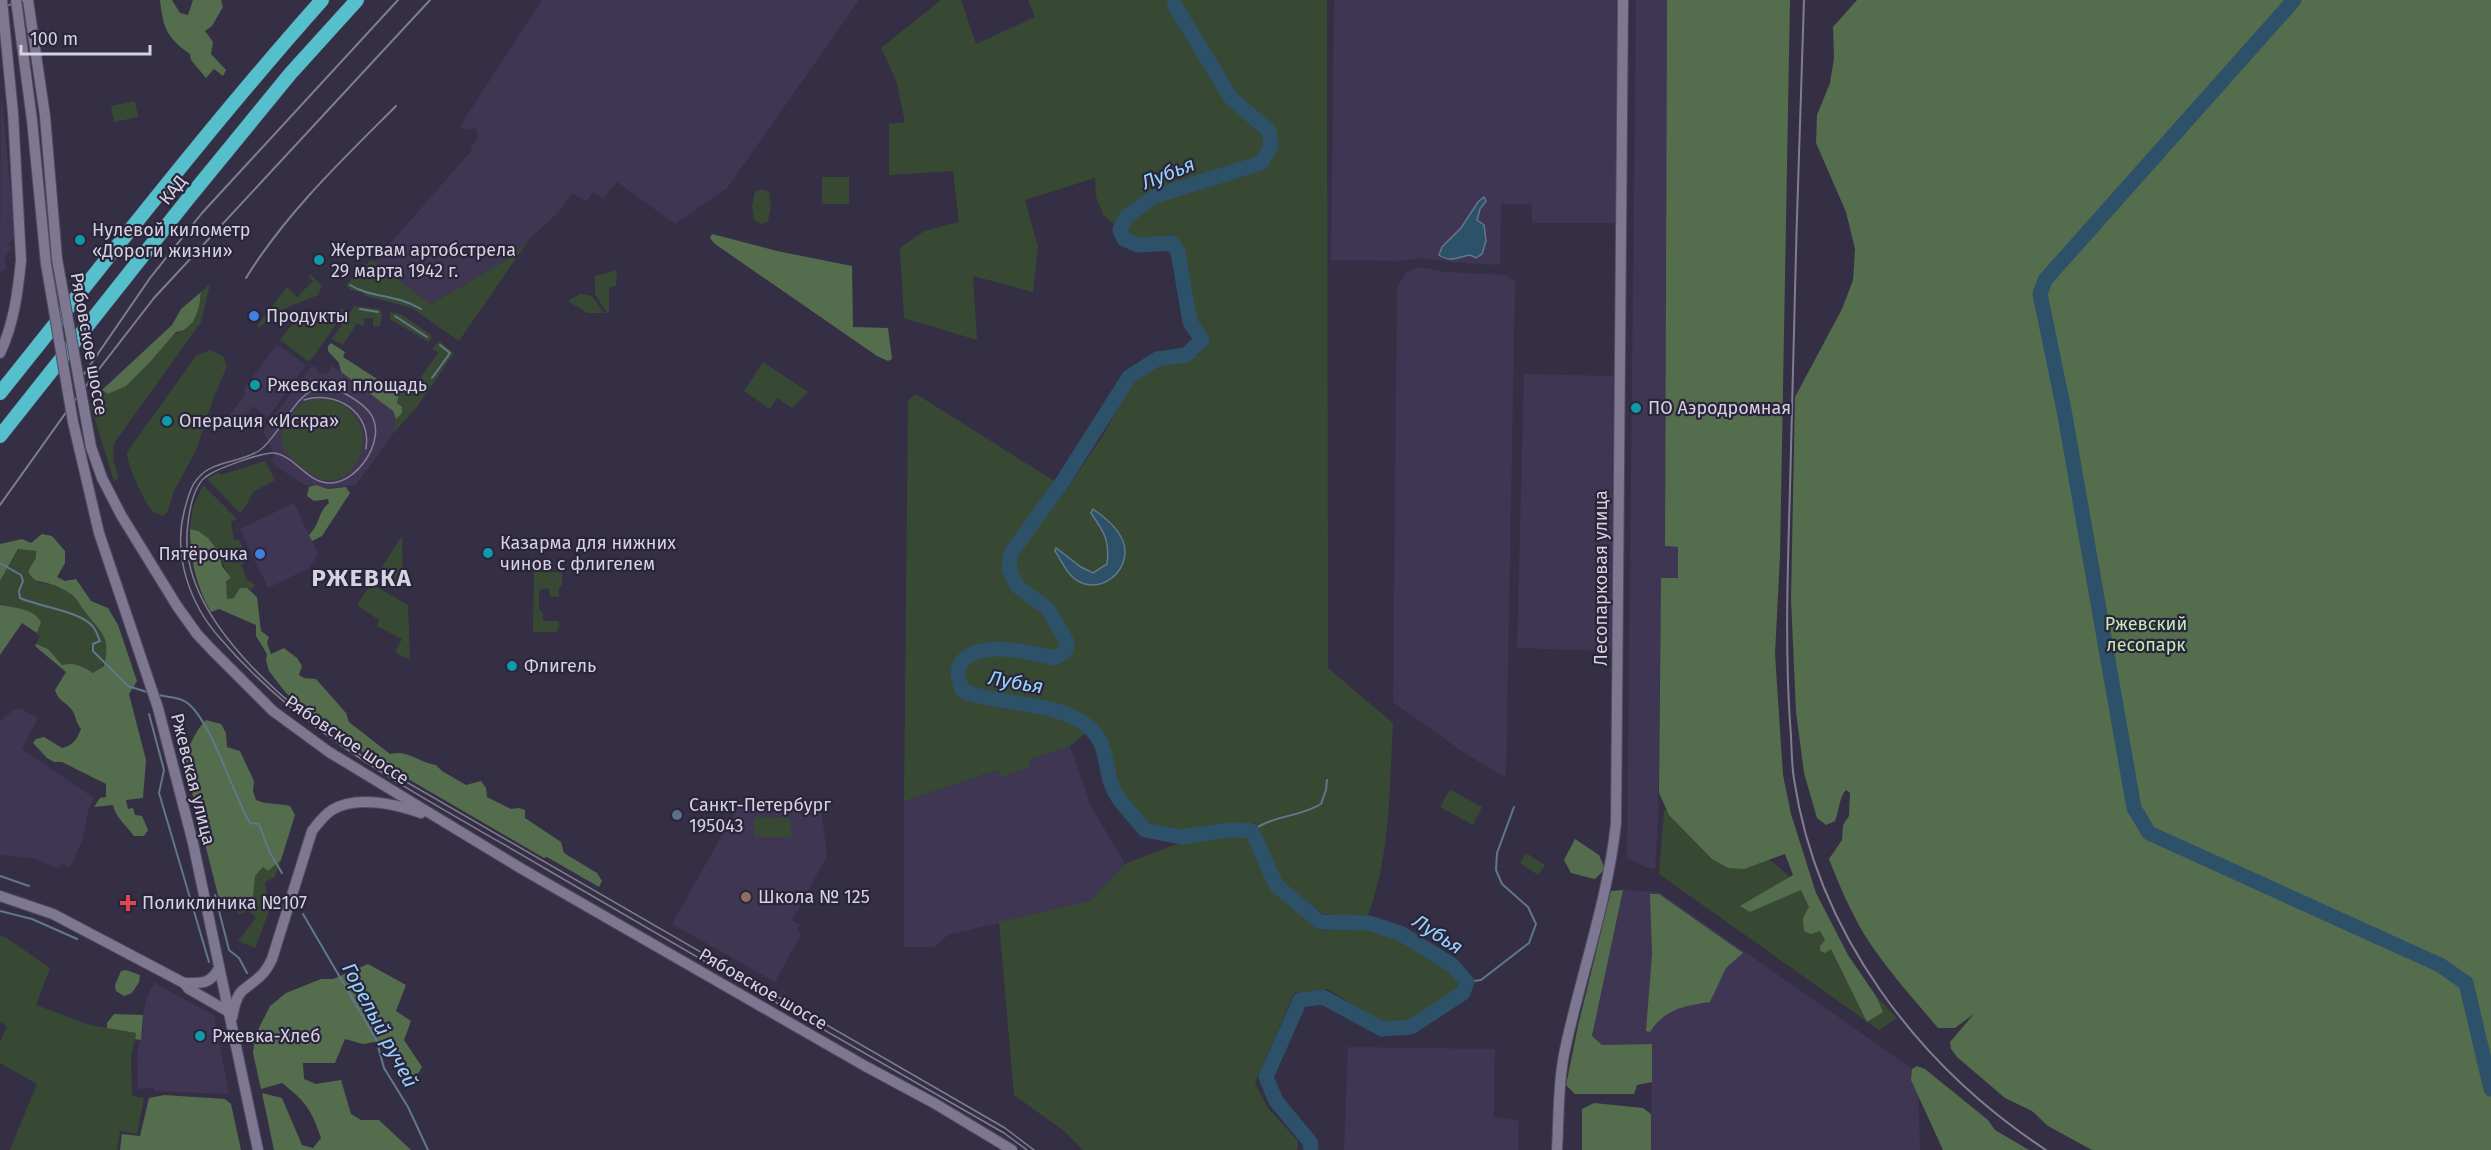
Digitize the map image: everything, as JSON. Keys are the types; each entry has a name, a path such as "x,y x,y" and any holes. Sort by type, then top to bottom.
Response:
{"highway":[{"name":"КАД","path":"0,393 270,58 322,0"},
{"name":"КАД","path":"0,436 290,74 357,0"}],"main road":[{"path":"0,353 13,312 21,260 13,113 2,0"},
{"name":"Рябовское шоссе","path":"16,0 32,120 46,264 73,422"},
{"name":"Рябовское шоссе","path":"28,0 45,116 57,259 91,447 102,478 122,515 177,606 197,634 273,711 303,735 436,818 1012,1150"},
{"name":"Лесопарковая улица","path":"1557,1150 1565,1046 1608,877 1616,823 1623,0"},
{"name":"Ржевская улица","path":"73,422 99,533 158,708 192,843 258,1150"},
{"path":"0,896 53,914 184,983 189,989 230,1017 242,991 255,983 268,967 312,831 329,811 354,802 403,808 436,818"},
{"path":"184,983 202,984 209,981 219,968"}],"shaded area":[{"path":"542,0 859,0 728,187 675,224 617,182 603,199 593,192 586,201 572,193 560,211 505,261 431,304 374,262 472,150 470,148 478,138 476,128 465,130 460,126"},
{"path":"1334,0 1617,0 1615,223 1532,223 1532,204 1501,204 1500,265 1423,258 1400,261 1331,260"},
{"path":"1636,0 1667,0 1665,545 1678,546 1678,578 1661,578 1658,825 1655,869 1647,868 1627,858"},
{"path":"1,89 15,237 8,243 12,249 4,257 7,268 0,274"},
{"path":"1420,267 1446,272 1505,275 1515,282 1506,778 1463,752 1393,702 1397,287 1408,271"},
{"path":"277,344 306,365 268,417 253,406 239,423 229,416 246,393 243,390"},
{"path":"316,366 319,373 326,374 332,366 393,411 397,422 395,431 356,485 330,488 304,485 276,466 272,460 274,453 264,429 310,368"},
{"path":"1524,374 1613,376 1612,651 1517,648"},
{"path":"294,503 318,554 309,568 268,588 240,529"},
{"path":"14,709 21,709 38,718 22,749 94,798 89,808 82,841 70,868 61,864 58,869 36,859 0,855 0,722"},
{"path":"1070,746 1091,806 1125,864 1090,901 948,935 934,947 904,947 904,801 999,770 1001,777 1030,767 1028,760"},
{"name":"Школа № 125","path":"740,803 821,807 827,856 792,920 800,925 797,931 801,934 775,982 672,924"},
{"path":"1623,890 1659,892 1913,1069 1918,1080 1920,1150 1651,1150 1652,1044 1602,1045 1592,1036"},
{"path":"154,983 214,1015 229,1094 154,1091 154,1088 138,1089 137,1054 147,997"},
{"path":"1348,1047 1495,1049 1494,1117 1519,1120 1518,1150 1344,1150"}],"green space":[{"path":"160,0 172,0 180,13 188,15 193,0 221,0 223,7 212,26 205,31 213,42 211,54 226,70 223,76 214,69 206,78 191,60 190,54 171,37 165,25"},
{"path":"941,0 961,0 976,44 1035,17 1028,0 1327,0 1328,668 1393,723 1385,846 1375,894 1367,918 1323,914 1282,884 1256,823 1183,831 1148,825 1117,787 1104,737 1093,727 1070,746 1028,760 1031,767 1001,777 998,770 904,801 908,401 916,394 1067,489 1102,437 1133,381 1159,364 1188,360 1200,354 1207,340 1194,320 1183,250 1175,237 1139,239 1128,235 1104,216 1096,197 1095,178 1025,200 1038,247 1033,292 973,276 977,340 904,318 900,248 924,231 959,222 953,171 889,175 889,124 905,122 896,80 881,48"},
{"path":"1667,0 1790,0 1780,556 1775,654 1783,775 1791,814 1816,893 1848,955 1876,996 1883,1012 1867,1022 1831,949 1825,953 1820,951 1820,946 1825,940 1820,931 1811,934 1804,931 1803,918 1809,907 1801,890 1750,912 1740,906 1793,875 1785,854 1744,869 1728,868 1712,859 1669,815 1659,793 1661,578 1678,578 1678,547 1665,546"},
{"name":"Ржевский лесопарк","path":"1857,0 2491,0 2491,1150 2092,1150 2048,1126 2032,1111 2005,1098 1957,1057 1951,1049 1950,1042 1974,1014 1955,1028 1938,1028 1890,971 1859,925 1829,859 1842,840 1843,825 1849,816 1850,793 1846,790 1840,801 1835,821 1826,825 1817,818 1804,773 1796,712 1791,599 1795,397 1842,309 1853,280 1855,249 1846,212 1816,143 1817,115 1830,83 1834,58 1833,27"},
{"path":"135,101 138,117 114,122 111,106"},
{"path":"822,177 849,177 849,204 822,204"},
{"path":"762,189 769,192 771,207 768,221 761,224 754,220 752,206 755,192"},
{"path":"712,234 777,251 852,266 853,327 888,328 892,359 888,361 877,356 715,244 710,238"},
{"path":"528,241 459,341 412,308 366,296 361,292 350,290 346,285 371,260 431,304 505,261"},
{"path":"617,270 616,286 609,287 609,313 607,313 595,294 595,276"},
{"path":"311,275 322,286 318,295 286,308 259,328 257,326 287,287 297,297 313,281 309,276"},
{"path":"210,284 201,322 114,443 113,460 119,478 114,481 90,404 102,390 108,394 129,381 167,341 184,330 199,307 201,292"},
{"path":"201,292 199,307 193,322 184,330 176,332 126,386 108,394 102,390 172,325 181,309"},
{"path":"580,294 592,296 604,313 587,313 568,301"},
{"path":"354,306 380,309 382,315 380,326 373,326 373,318 364,318 364,326 357,323 343,345 332,339"},
{"path":"346,310 311,360 308,361 280,340 300,318 315,312"},
{"path":"390,312 401,314 432,336 429,342 390,319"},
{"path":"439,341 454,353 416,408 394,432 396,419 399,417 397,397 410,383 415,386 438,353 433,349"},
{"path":"331,343 345,352 343,357 399,393 397,403 402,407 402,413 396,419 393,411 341,372 339,363 328,351"},
{"path":"210,350 223,356 227,366 196,450 174,491 167,513 162,516 152,511 143,496 132,473 127,452 196,356"},
{"path":"763,362 808,392 792,408 777,398 770,409 744,391"},
{"path":"319,398 332,400 352,412 362,432 363,443 360,455 348,473 336,480 329,481 312,475 296,463 282,443 283,427 297,408"},
{"path":"265,461 275,480 253,492 240,513 207,479 219,472 221,475"},
{"path":"203,485 237,519 231,522 234,540 239,540 249,560 241,565 247,580 255,585 251,590 247,588 234,598 227,599 225,590 228,572 218,551 207,539 190,529 193,507"},
{"path":"316,485 328,489 346,487 350,493 322,536 312,541 309,535 329,503 328,499 314,501 307,496 309,487"},
{"path":"190,529 208,538 219,552 222,566 231,578 226,581 227,599 234,598 240,588 247,588 257,597 261,631 269,637 267,643 271,654 284,648 297,658 302,666 299,675 316,679 346,713 349,722 390,754 402,753 436,765 466,785 481,781 486,788 487,797 511,809 525,810 525,818 561,842 564,853 597,873 602,881 599,887 547,857 544,858 367,755 310,714 286,693 269,671 267,654 256,636 256,625 219,609 211,612 201,592 195,572"},
{"path":"42,534 52,536 65,551 65,563 57,577 65,581 76,579 91,601 108,608 118,625 137,681 129,694 146,760 143,798 126,800 128,809 133,808 135,815 142,816 148,830 144,836 134,836 113,805 94,807 100,798 106,797 106,784 62,762 54,762 33,743 36,739 44,737 62,748 66,747 74,742 81,729 72,710 56,694 55,690 66,672 35,646 36,644 48,649 62,665 78,665 93,673 104,666 106,656 104,636 73,596 58,587 35,580 28,571 36,558 36,551 18,549 0,581 0,544 22,539 31,543"},
{"path":"402,536 403,587 379,572"},
{"path":"19,549 36,551 36,558 28,571 39,583 58,587 74,596 87,615 101,629 106,640 107,653 99,670 93,673 80,665 62,665 48,649 36,644 40,636 37,633 41,622 0,605 0,581"},
{"path":"534,572 562,572 559,597 550,597 549,588 539,590 539,609 543,613 543,621 558,621 560,626 556,632 533,632"},
{"path":"371,584 408,605 410,660 395,652 402,639 377,626 379,620 357,605"},
{"path":"0,605 28,611 38,617 41,622 37,633 22,623 0,655"},
{"path":"206,720 221,724 226,733 227,747 240,751 254,781 253,791 256,800 290,806 295,815 281,860 268,871 263,867 255,876 253,899 236,909 223,905 219,899 183,757"},
{"path":"1450,790 1482,807 1473,825 1440,807"},
{"path":"1683,808 1745,841 1781,869 1815,902 1845,973 1873,993 1897,1018 1879,1030 1659,874 1664,810"},
{"path":"754,817 791,818 791,837 754,837"},
{"path":"1229,834 1250,837 1271,888 1318,930 1368,928 1399,938 1456,975 1461,990 1428,1015 1400,1025 1381,1023 1328,989 1294,993 1255,1083 1268,1108 1298,1141 1297,1150 1083,1150 1064,1131 1014,1095 999,922 1090,901 1125,864 1174,845"},
{"path":"1575,839 1599,855 1605,869 1595,879 1571,873 1564,860"},
{"path":"1526,853 1545,865 1538,875 1520,863"},
{"path":"281,860 275,877 265,882 267,898 261,906 270,909 255,948 238,941 256,918 249,911 238,914 236,909 253,899 255,876 263,867 268,871"},
{"path":"1623,890 1592,1036 1602,1045 1652,1044 1652,1082 1637,1085 1634,1094 1575,1094 1566,1085 1578,1026 1611,891"},
{"path":"1650,894 1659,894 1743,953 1726,968 1710,1002 1691,1005 1668,1013 1650,1032 1646,1031 1652,954"},
{"path":"0,936 5,937 50,968 36,1005 90,1025 136,1033 131,1057 132,1096 144,1098 137,1134 120,1131 117,1150 10,1150 37,1084 0,1063 0,1042 7,1026 0,1022"},
{"path":"368,964 406,985 396,1011 411,1021 404,1040 422,1067 411,1085 383,1044 374,1042 363,1044 345,1039 335,1063 303,1063 304,1079 316,1084 341,1080 351,1114 361,1120 379,1120 411,1150 274,1150 262,1093 282,1098 302,1145 313,1148 321,1138 307,1107 282,1083 261,1089 253,1053 255,1036 270,1006 286,993 321,979 333,979"},
{"path":"126,970 140,975 139,982 132,993 124,996 116,991 115,985 121,971"},
{"path":"114,1014 143,1015 141,1040 135,1039 136,1033 107,1028 107,1023"},
{"path":"1917,1066 1925,1069 1988,1120 1995,1130 2029,1150 1943,1150 1911,1080 1912,1069"},
{"path":"164,1095 225,1099 231,1104 241,1150 120,1150 122,1134 140,1136 149,1098"},
{"path":"1594,1103 1643,1108 1651,1114 1651,1150 1582,1150 1582,1109"}],"water":[{"path":"1484,197 1486,201 1480,209 1477,220 1484,225 1486,241 1482,254 1476,258 1470,255 1454,259 1439,255 1442,247 1461,228 1478,202"},
{"path":"1093,509 1110,522 1119,533 1125,553 1124,561 1115,575 1109,580 1094,585 1074,579 1055,551 1056,548 1093,573 1107,564 1107,542 1103,531 1091,513"}],"waterway":[{"name":"Лубья","path":"1174,0 1175,6 1231,98 1269,131 1271,146 1261,163 1155,196 1126,217 1120,230 1124,239 1138,245 1172,243 1178,252 1190,322 1202,340 1186,355 1157,359 1129,377 1063,481 1011,553 1009,568 1017,586 1048,609 1067,642 1066,651 1055,658 1012,650 979,651 964,659 958,672 959,681 963,691 997,700 1054,710 1072,716 1087,725 1101,743 1115,792 1122,804 1145,830 1181,837 1229,830 1252,831 1276,885 1320,922 1369,923 1400,933 1452,965 1467,982 1463,993 1411,1027 1382,1029 1323,997 1300,1000 1266,1077 1276,1101 1310,1142 1311,1150"},
{"path":"2294,0 2045,280 2040,294 2064,410 2134,808 2149,833 2440,965 2466,983 2491,1089"},
{"path":"350,285 366,292 412,304 421,309"},
{"path":"360,309 378,312"},
{"path":"395,316 427,337"},
{"path":"432,378 450,353 440,345"},
{"name":"Горелый ручей","path":"0,563 21,575 23,581 19,591 20,598 71,613 88,622 100,641 93,644 93,651 128,686 150,693"},
{"name":"Горелый ручей","path":"159,695 182,700 192,707 201,720 211,736 250,823 259,824 269,851 282,873"},
{"path":"149,714 164,770 159,793 209,962"},
{"path":"1252,831 1269,822 1321,804 1327,780"},
{"path":"1467,982 1481,980 1529,943 1536,924 1528,907 1502,884 1496,870 1497,853 1514,807"},
{"path":"0,876 29,886"},
{"path":"215,895 229,950 239,958 247,973"},
{"path":"0,911 32,919 77,939"},
{"name":"Горелый ручей","path":"303,914 376,1039 384,1068 408,1107 428,1150"}],"tram line":[{"path":"1027,1150 1004,1133 415,793 331,738 291,708 219,637 192,595 183,562 181,529 188,498 196,481 212,467 260,450 296,405 317,388 329,387 361,404 373,418 375,438 366,459 359,468 342,481 332,483 316,480 282,455 268,453 210,474 197,488 190,511 187,534 190,568 203,601 223,633 249,663 277,692 365,758 1005,1128 1034,1150"},
{"path":"304,400 328,398 349,407 363,424 366,449"}],"railway":[{"path":"0,8 24,0"},
{"path":"84,374 150,278 202,213 398,0"},
{"path":"0,505 72,404 154,298 430,0"},
{"path":"1804,0 1787,655 1794,779 1806,836 1825,890 1850,942 1881,991 1916,1036 1956,1078 1999,1116 2046,1150"},
{"path":"246,278 297,209 396,106"}],"place":[{"name":"Нулевой километр «Дороги жизни»","path":"80,240"},
{"name":"Жертвам артобстрела 29 марта 1942 г.","path":"319,260"},
{"name":"Продукты","path":"254,316"},
{"name":"Ржевская площадь","path":"255,385"},
{"name":"ПО Аэродромная","path":"1636,408"},
{"name":"Операция «Искра»","path":"167,421"},
{"name":"Казарма для нижних чинов с флигелем","path":"488,553"},
{"name":"Пятёрочка","path":"260,554"},
{"name":"Флигель","path":"512,666"},
{"name":"Санкт-Петербург 195043","path":"677,815"},
{"name":"Школа № 125","path":"746,897"},
{"name":"Поликлиника №107","path":"128,903"},
{"name":"Ржевка-Хлеб","path":"200,1036"}],"district":[{"name":"РЖЕВКА","path":"362,578"}]}
